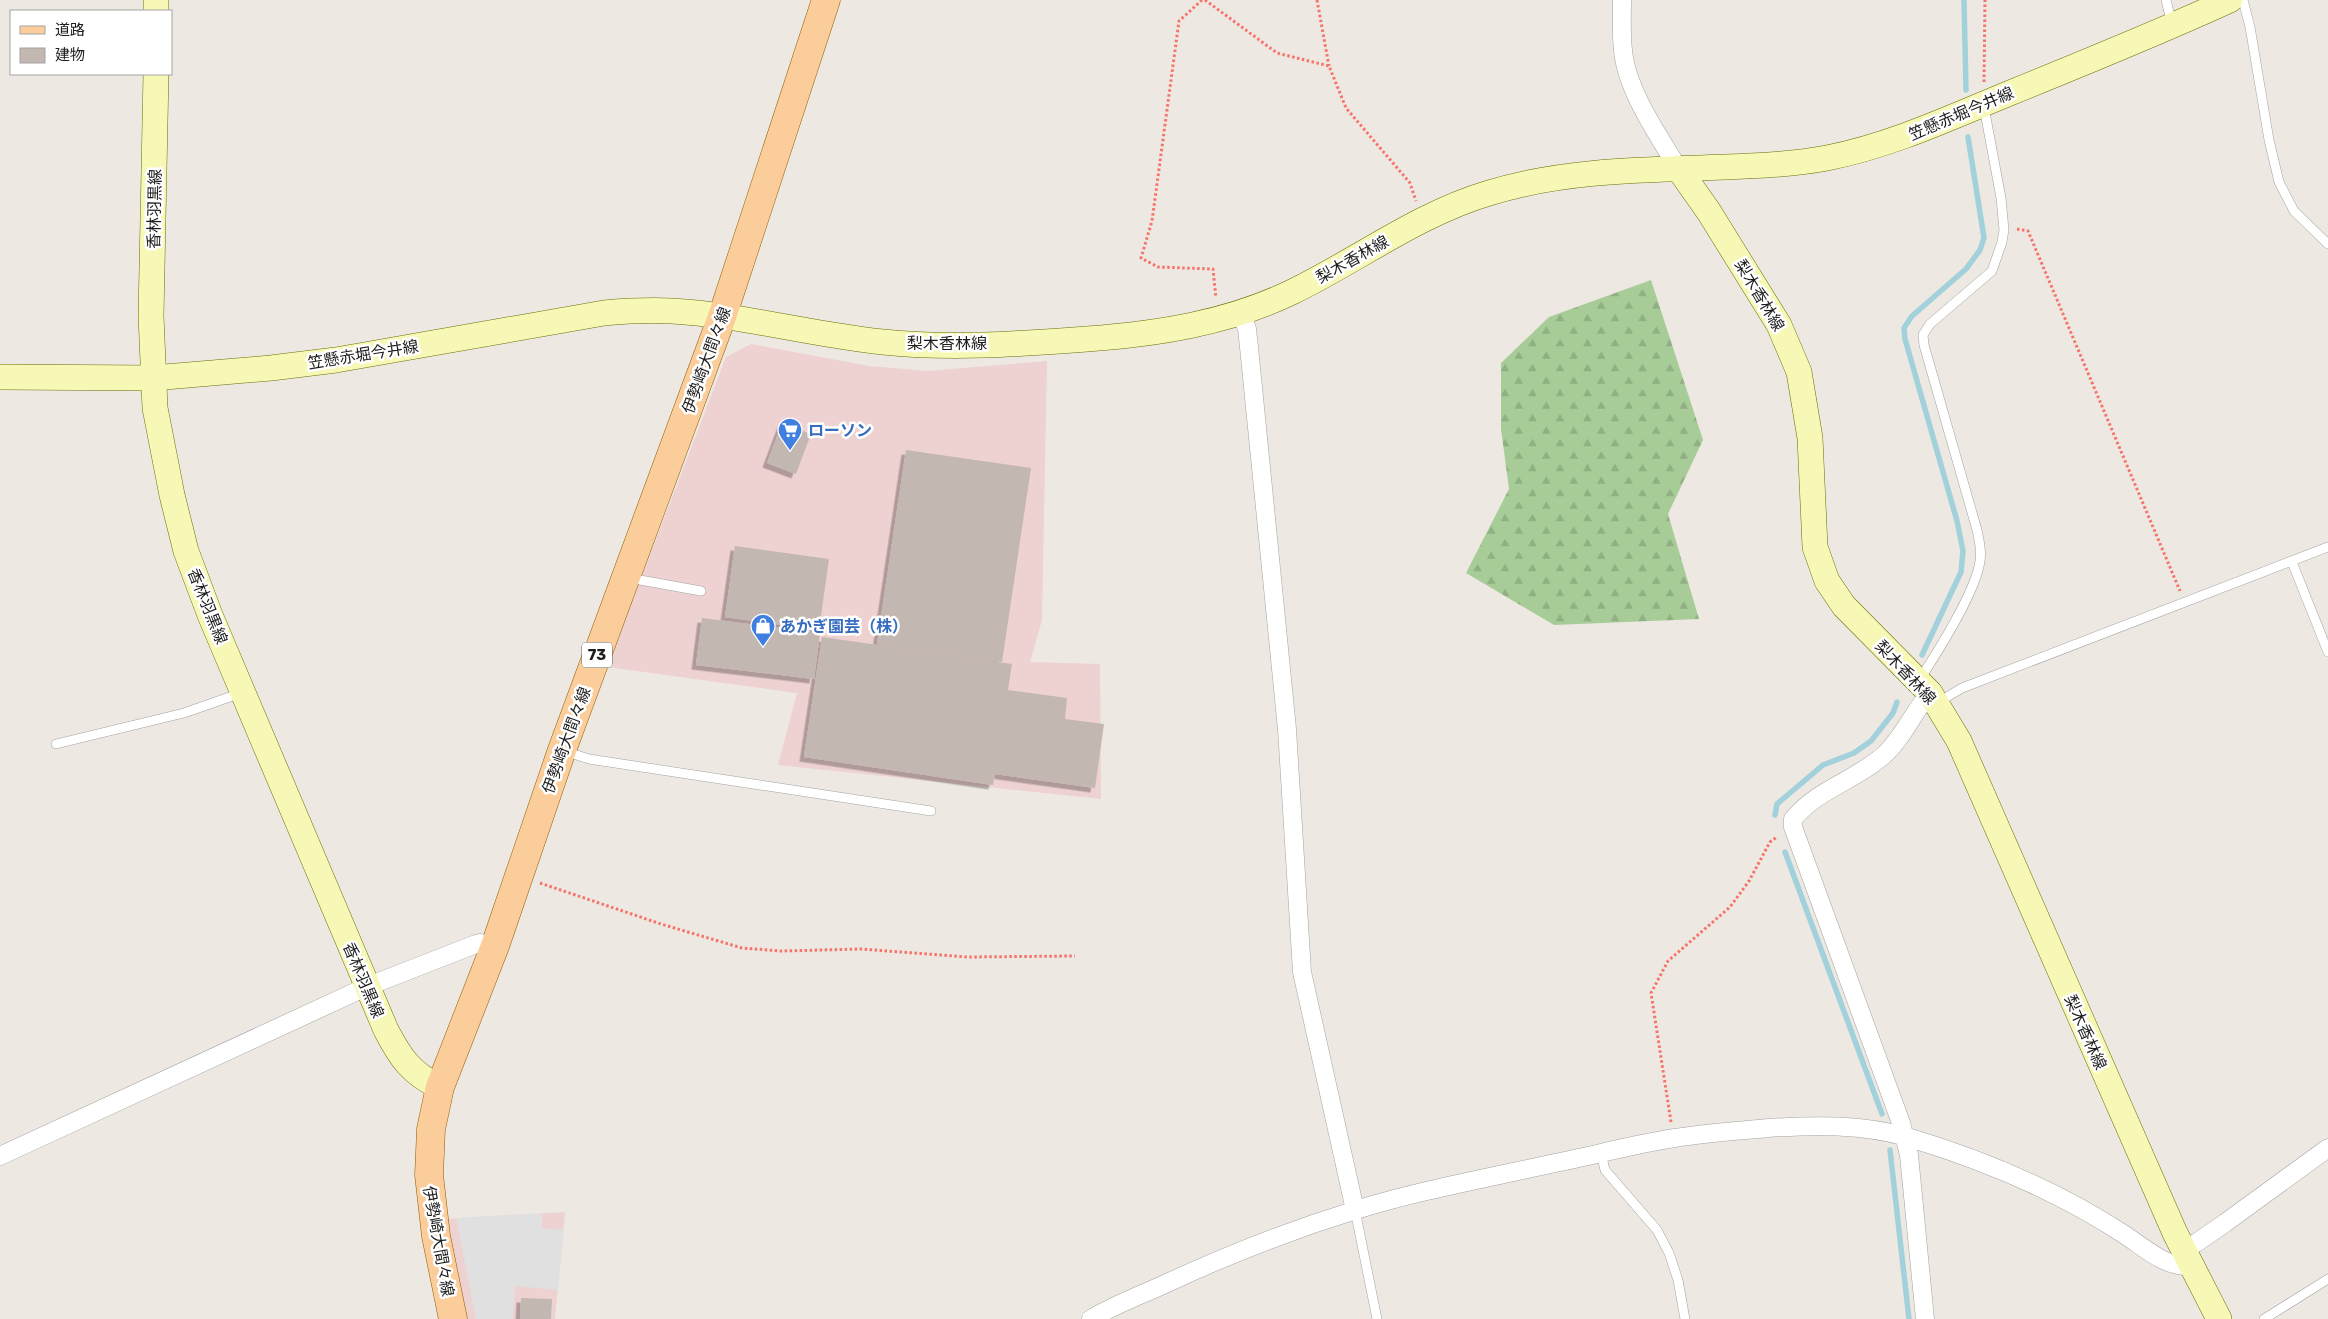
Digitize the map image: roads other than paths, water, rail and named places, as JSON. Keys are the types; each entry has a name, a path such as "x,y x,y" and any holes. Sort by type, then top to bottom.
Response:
{"main road":[{"name":"伊勢崎大間々線","path":"453,1319 435,1228 428,1175 431,1129 440,1086 494,946 562,750 722,317 826,0"},
{"name":"笠懸赤堀今井線","path":"1678,168 1799,162 1829,157 1895,141 2173,26 2230,0"},
{"name":"香林羽黒線","path":"156,75 151,316 152,378 161,444 186,551 210,615 244,692 366,987 396,1051 417,1075 440,1086"},
{"name":"梨木香林線","path":"722,317 883,342 963,345 1087,339 1159,332 1230,316 1291,293 1423,220 1468,199 1525,183 1567,175 1678,168 1709,212 1779,325 1799,372 1810,438 1815,546 1827,581 1844,606 1928,692 1959,741 2188,1257 2219,1319"},
{"name":"笠懸赤堀今井線","path":"0,377 152,378 271,368 336,360 604,313 675,311 722,317"}],"street":[{"path":"1622,0 1622,50 1625,64 1641,102 1678,168"},
{"path":"1230,316 1247,329 1249,347 1287,729 1302,972 1355,1210"},
{"path":"1926,1319 1910,1155 1852,983 1793,827 1793,819 1816,796 1863,770 1886,754 1928,692"},
{"path":"0,1156 366,987 476,944 494,946"},
{"path":"1091,1319 1212,1262 1355,1210 1425,1192 1674,1138 1772,1128 1828,1126 1877,1130 1904,1136 2011,1174 2095,1216 2167,1262 2180,1267 2188,1257 2225,1223 2328,1148"}],"lane":[{"path":"2166,0 2173,26"},
{"path":"2242,0 2250,27 2269,140 2282,188 2294,211 2328,244"},
{"path":"1984,104 2004,230 1992,271 1940,314 1930,324 1924,335 1924,345 1980,546 1980,561 1972,586 1928,692 1962,688 2328,547"},
{"path":"2292,562 2328,652"},
{"path":"627,575 640,580 701,591"},
{"path":"56,744 184,713 244,692"},
{"path":"562,750 589,759 931,811"},
{"path":"1601,1153 1605,1170 1656,1230 1669,1253 1678,1280 1685,1319"},
{"path":"1355,1210 1376,1319"},
{"path":"2264,1319 2328,1279"}],"waterway":[{"path":"1964,0 1966,90"},
{"path":"1922,655 1961,572 1963,551 1957,521 1905,339 1904,328 1912,316 1966,269 1980,250 1984,238 1968,137"},
{"path":"1775,815 1777,804 1823,765 1854,753 1871,741 1893,713 1897,702"},
{"path":"1785,852 1882,1114"},
{"path":"1890,1150 1909,1319"}],"place":[{"name":"ローソン","path":"790,451"},
{"name":"あかぎ園芸（株）","path":"763,647"}]}
